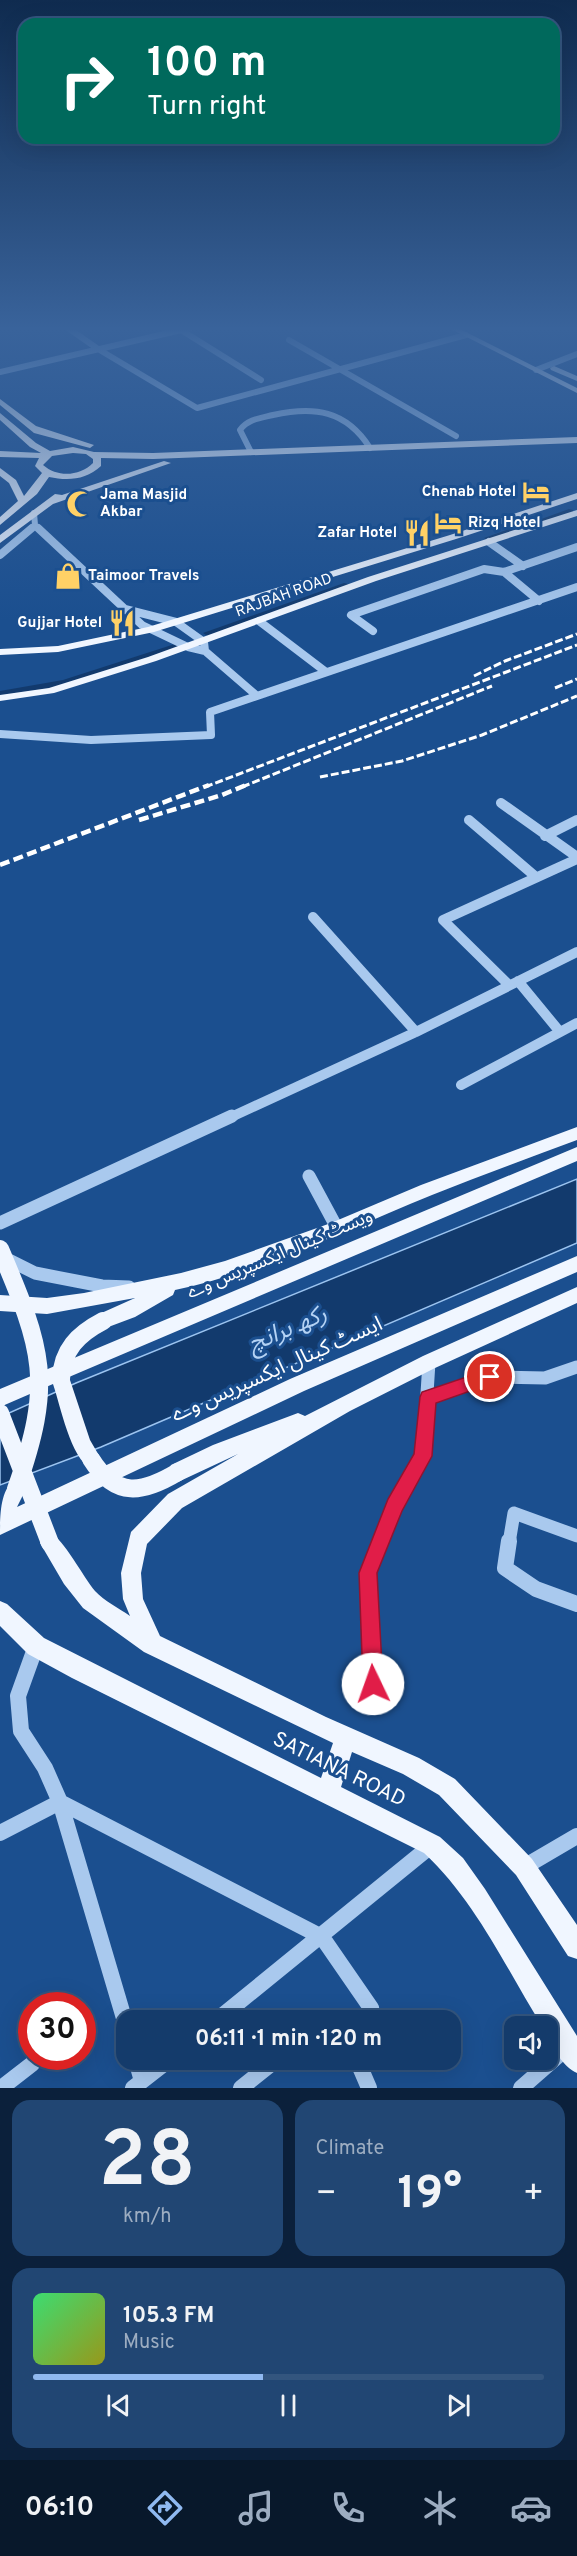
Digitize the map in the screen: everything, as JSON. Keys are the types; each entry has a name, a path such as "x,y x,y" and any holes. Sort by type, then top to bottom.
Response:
{"main road":[{"path":"11,425 47,455"},
{"path":"30,427 73,450 94,455 153,456 576,442"},
{"path":"30,427 88,445 153,456"},
{"path":"0,452 25,438"},
{"path":"0,540 98,464 167,463 576,442"},
{"path":"0,452 47,455 73,450"},
{"path":"39,466 47,455"},
{"path":"94,455 98,464"},
{"path":"0,462 39,466 47,473 66,476 86,473"},
{"path":"51,502 167,463"},
{"path":"0,471 13,482 23,502"},
{"path":"0,522 23,502 47,473"},
{"name":"RAJBAH ROAD","path":"4,652 58,649 150,630 577,496"},
{"path":"0,515 12,512"},
{"name":"RAJBAH ROAD","path":"0,698 50,691 188,647 204,646 259,621 372,579 577,513"},
{"path":"513,517 531,528"},
{"path":"0,1303 47,1306 181,1281 225,1269 337,1228 427,1190 577,1132"},
{"name":"ویسٹ کینال ایکسپریس وے","path":"0,1398 125,1343 577,1154"},
{"path":"0,1249 30,1323 40,1361 41,1392 31,1449 16,1489 0,1518"},
{"name":"ایسٹ کینال ایکسپریس وے","path":"0,1525 297,1385 577,1264"},
{"path":"181,1281 129,1311 85,1329 72,1344 63,1360 61,1379 82,1444 96,1468 118,1485 132,1490 152,1488 178,1472 220,1452 343,1405"},
{"path":"153,1644 133,1599 131,1573 138,1539 176,1501 343,1405 429,1362 577,1295"},
{"name":"SATIANA ROAD","path":"0,1413 50,1543 70,1577 90,1601 153,1644 196,1667 411,1766 447,1787 482,1820 524,1867 577,1947"},
{"name":"SATIANA ROAD","path":"5,1621 36,1646 80,1670 328,1791 432,1845 455,1866 477,1897 573,2053"},
{"path":"328,1791 346,1737"}],"street":[{"path":"243,425 240,430 250,452"},
{"path":"355,425 370,448"},
{"path":"438,425 456,436"},
{"path":"34,513 35,525 142,626 188,647"},
{"path":"0,555 35,525"},
{"path":"489,542 523,566"},
{"path":"373,632 351,615 484,569 504,572 577,546"},
{"path":"504,572 539,600"},
{"path":"0,734 91,740 211,735 210,711 577,587"},
{"path":"122,608 176,622 256,695"},
{"path":"259,621 326,672"},
{"path":"501,804 577,858"},
{"path":"469,820 536,877"},
{"path":"545,836 577,820"},
{"path":"560,1032 514,983 443,920 577,858"},
{"path":"313,917 416,1032"},
{"path":"0,1223 416,1032 577,952"},
{"path":"461,1085 577,1023"},
{"path":"309,1176 337,1228"},
{"path":"0,1255 35,1273 102,1286 134,1288 225,1269"},
{"path":"374,1707 368,1573 395,1505 423,1456 429,1362"},
{"path":"428,1397 490,1377 545,1378 577,1367"},
{"path":"577,1536 514,1513 505,1568 536,1588 577,1604"},
{"path":"36,1646 18,1696 21,1731 45,1768 60,1802 122,2010"},
{"path":"0,1833 60,1802"},
{"path":"60,1802 322,1937 371,2008 370,2010"},
{"path":"524,1867 577,1836"},
{"path":"231,2010 432,1845"},
{"path":"521,2088 573,2053"},
{"path":"0,2088 24,2070"},
{"path":"138,2084 156,2070"},
{"path":"241,2088 264,2070"},
{"path":"361,2070 369,2088"}],"water":[{"name":"رکھ برانچ","path":"577,1179 577,1243 101,1447 0,1485 0,1417 76,1383"}],"waterway":[{"path":"538,522 569,512"},
{"path":"489,538 518,529"},
{"path":"209,633 344,586"},
{"path":"0,695 45,688 178,647"}],"railway":[{"path":"474,676 505,661 577,634"},
{"path":"205,787 577,645"},
{"path":"555,688 577,679"},
{"path":"242,787 492,686"},
{"path":"320,777 402,761 482,735 577,696"},
{"path":"0,865 209,785"},
{"path":"139,820 222,795 246,785"}],"place":[{"name":"Chenab Hotel","path":"536,492"},
{"name":"Jama Masjid Akbar","path":"80,504"},
{"name":"Rizq Hotel","path":"448,523"},
{"name":"Zafar Hotel","path":"417,533"},
{"name":"Taimoor Travels","path":"68,576"},
{"name":"Gujjar Hotel","path":"122,623"}],"route":[{"path":"373,1684 368,1573 395,1505 423,1456 428,1397 490,1377"}]}
